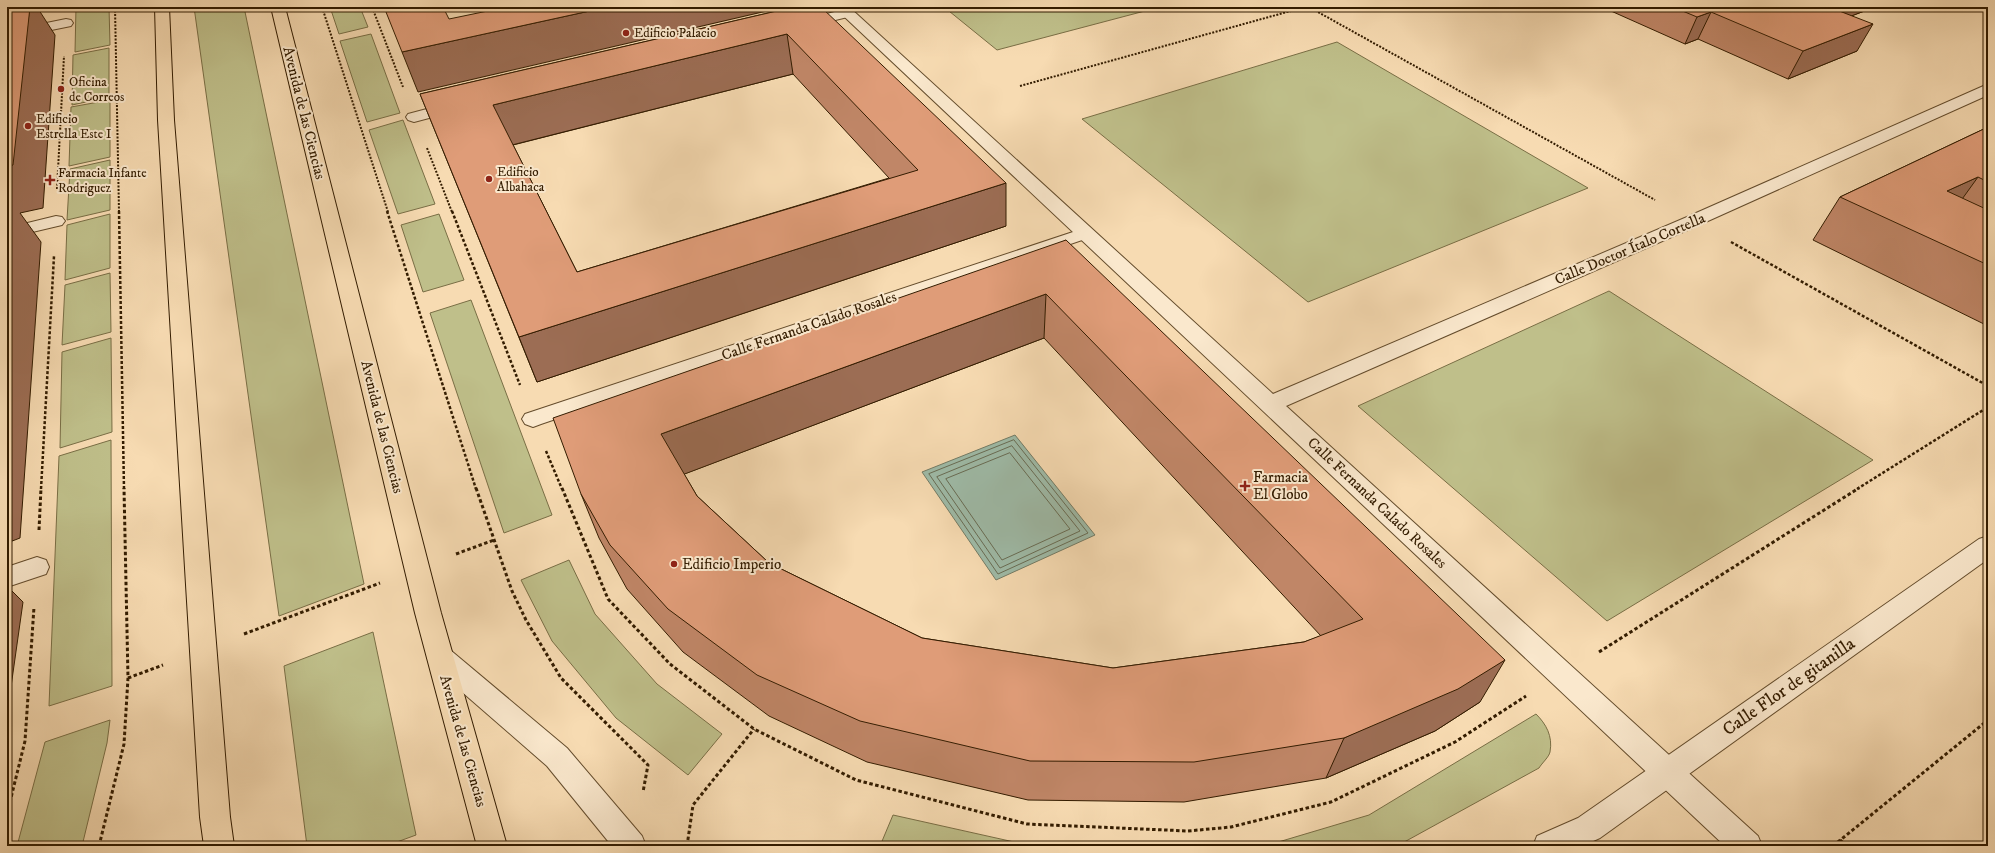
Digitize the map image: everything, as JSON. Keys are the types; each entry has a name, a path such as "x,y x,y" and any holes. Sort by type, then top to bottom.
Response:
{"main road":[{"path":"162,7 167,128 215,817 219,846"},
{"name":"Avenida de las Ciencias","path":"278,7 440,657 492,846"}],"street":[{"path":"790,27 844,10"},
{"name":"Calle Fernanda Calado Rosales","path":"844,10 1747,846"},
{"path":"7,35 66,23"},
{"name":"Calle Doctor Ítalo Cortella","path":"1270,404 1693,221 1988,89"},
{"path":"414,117 468,104"},
{"path":"7,233 56,221"},
{"name":"Calle Fernanda Calado Rosales","path":"533,419 1085,233"},
{"name":"Calle Flor de gitanilla","path":"1548,846 1582,837 1668,773 1988,546"},
{"path":"7,577 37,567"},
{"path":"440,657 557,757 631,846"},
{"path":"204,846 215,817"}],"path":[{"path":"99,846 124,744 128,678 115,7"},
{"path":"322,7 486,519 512,591 526,620 561,678 648,765 643,794"},
{"path":"372,7 533,419 608,598 670,664 754,729 856,780 1027,824 1188,831 1231,827 1331,802 1455,742 1988,408"},
{"path":"1020,86 1305,7"},
{"path":"1310,7 1988,386"},
{"path":"7,814 25,741 37,567 66,23"},
{"path":"279,621 364,589"},
{"path":"1833,846 1988,720"},
{"path":"687,846 693,805 754,729"},
{"path":"1840,840 1847,846"}],"green space":[{"path":"76,7 109,7 110,45 75,52"},
{"path":"194,7 244,7 364,584 279,616"},
{"path":"330,7 360,7 368,27 339,34"},
{"path":"944,7 1160,7 997,50"},
{"path":"371,34 400,113 367,122 340,41"},
{"path":"1337,42 1588,188 1308,302 1082,119"},
{"path":"109,48 109,97 72,105 73,55"},
{"path":"110,100 110,157 69,166 71,107"},
{"path":"403,120 435,204 398,214 369,130"},
{"path":"110,160 110,210 67,220 70,169"},
{"path":"110,214 110,268 65,280 67,225"},
{"path":"439,214 464,280 423,292 401,225"},
{"path":"110,273 111,332 62,345 65,285"},
{"path":"1609,291 1873,460 1607,621 1358,406"},
{"path":"471,300 552,515 504,533 430,313"},
{"path":"111,338 112,432 60,448 62,352"},
{"path":"111,440 112,686 49,706 59,456"},
{"path":"569,560 595,614 657,684 722,734 688,775 616,718 552,641 521,580"},
{"path":"373,632 416,835 386,846 307,846 284,666"},
{"path":"1536,714 1546,726 1550,736 1551,746 1547,758 1539,768 1397,846 1265,846 1369,815"},
{"path":"110,720 107,743 82,846 17,846 45,742"},
{"path":"893,815 1032,846 880,846"}],"water":[{"path":"1015,435 1095,535 996,580 922,472"}],"building":[{"path":"7,7 30,7 13,165 7,167"},
{"path":"384,7 443,7 449,19 507,7 608,7 402,52"},
{"path":"794,7 821,7 1006,183 519,337 420,94","holes":["787,34 918,170 577,272 493,105"]},
{"path":"1673,7 1829,7 1873,24 1803,51 1711,12 1697,17"},
{"path":"1988,127 1988,182 1978,177 1947,191 1988,210 1988,265 1840,197"},
{"path":"9,199 7,220 7,200"},
{"path":"1066,240 1505,660 1458,689 1344,738 1194,762 1030,761 860,721 757,675 668,609 610,545 581,494 553,418","holes":["1046,294 1363,619 1304,642 1113,668 922,638 769,563 697,496 661,434"]}],"place":[{"name":"Edificio Palacio","path":"626,33"},
{"name":"Oficina de Correos","path":"61,89"},
{"name":"Edificio Estrella Este I","path":"28,126"},
{"name":"Edificio Albahaca","path":"489,179"},
{"name":"Farmacia Infante Rodriguez","path":"50,180"},
{"name":"Farmacia El Globo","path":"1245,486"},
{"name":"Edificio Imperio","path":"674,564"}]}
